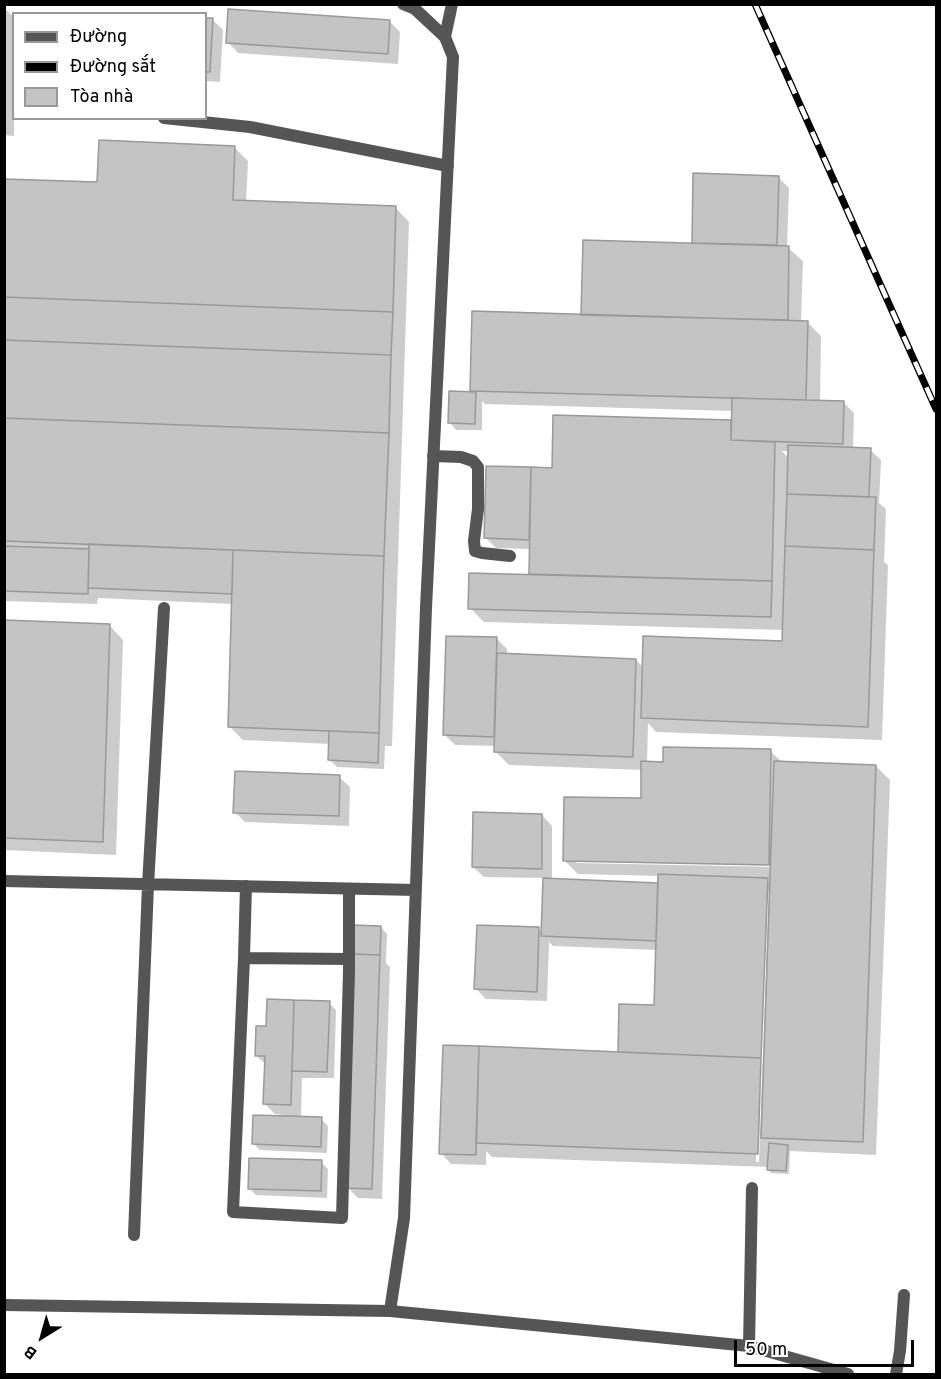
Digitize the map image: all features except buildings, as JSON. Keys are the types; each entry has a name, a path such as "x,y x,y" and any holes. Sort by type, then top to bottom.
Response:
{"street":[{"path":"390,1311 404,1218 426,608 453,57 446,37 415,9 403,4"},
{"path":"446,37 452,4"},
{"path":"183,120 250,127 448,166"},
{"path":"434,456 461,457 473,461 478,466 475,551 510,556"},
{"path":"134,1235 148,885 164,608"},
{"path":"4,881 416,890"},
{"path":"246,886 233,1212 342,1218 349,889"},
{"path":"244,958 349,959"},
{"path":"749,1346 752,1188"},
{"path":"896,1374 904,1295"},
{"path":"4,1305 390,1311 749,1346 848,1374"}],"railway":[{"path":"755,4 936,409"}]}
